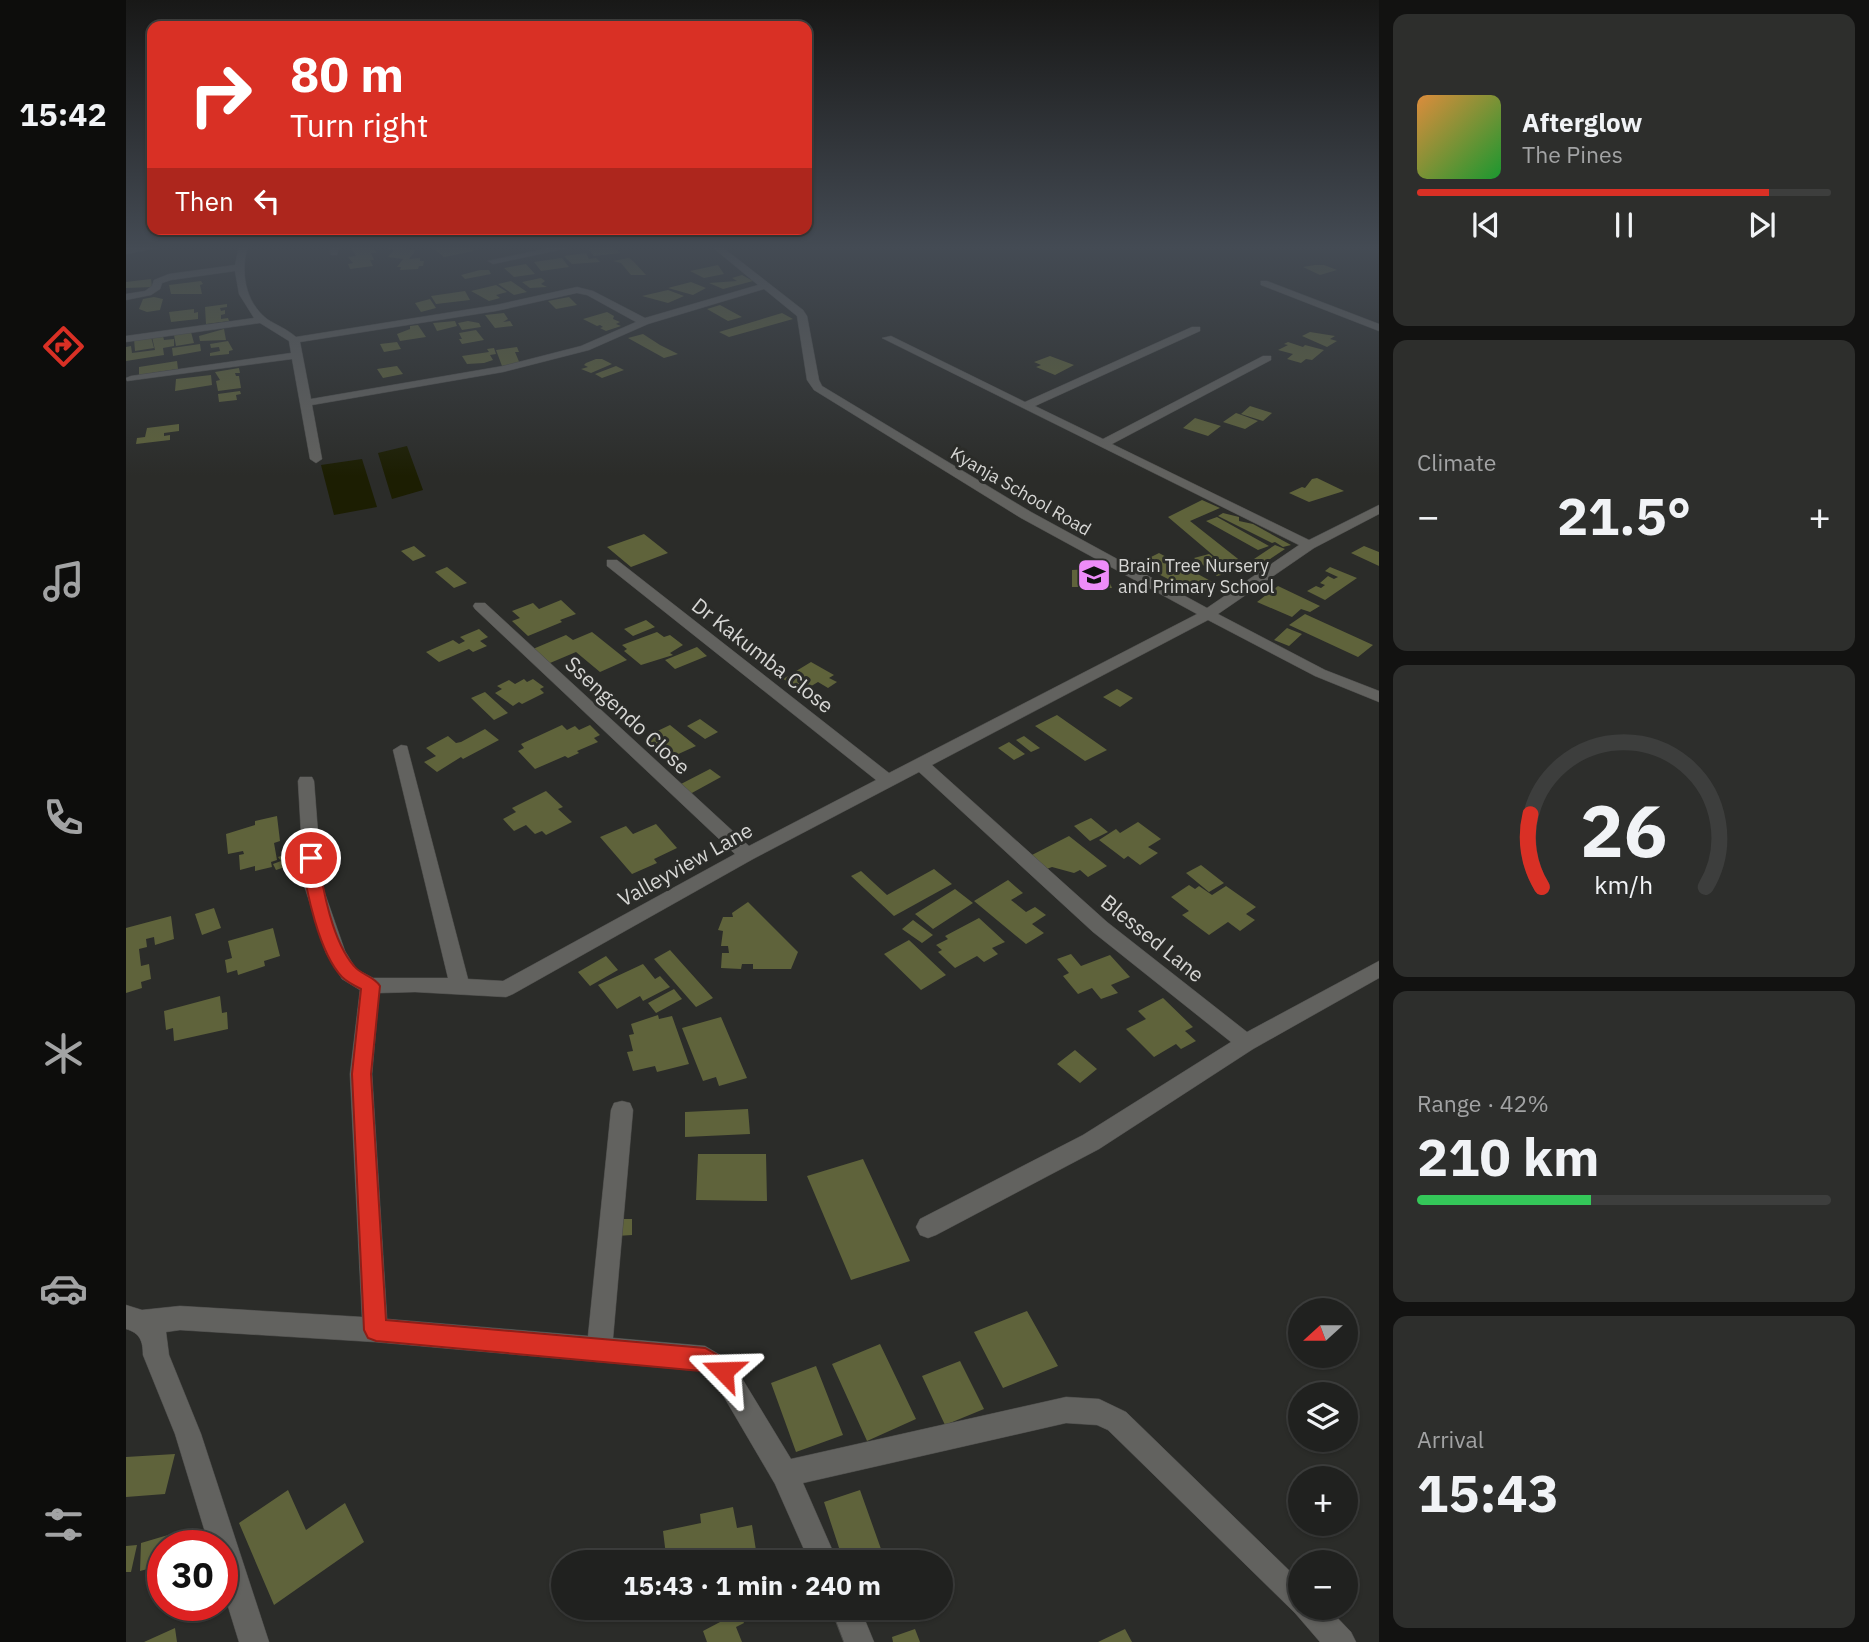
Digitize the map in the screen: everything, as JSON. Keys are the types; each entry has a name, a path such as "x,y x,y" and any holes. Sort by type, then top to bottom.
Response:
{"street":[{"path":"126,338 242,323"},
{"path":"268,323 284,330 294,340 316,459"},
{"path":"294,340 404,323"},
{"path":"305,403 503,369 585,348 643,323"},
{"name":"Kyanja School Road","path":"803,323 813,380 831,397 1014,508 1320,673 1379,697"},
{"path":"1025,406 1196,329"},
{"path":"887,338 1309,545"},
{"path":"131,379 296,355"},
{"path":"1103,444 1267,358"},
{"name":"Valleyview Lane","path":"370,986 415,984 506,989 747,855 1208,614 1309,545 1379,509"},
{"name":"Dr Kakumba Close","path":"612,562 888,781"},
{"name":"Ssengendo Close","path":"480,606 747,855"},
{"path":"401,750 460,986"},
{"name":"Blessed Lane","path":"920,764 1100,926 1246,1043"},
{"path":"306,781 313,885 341,964 358,981 370,986 361,1074 376,1330"},
{"path":"928,1227 990,1198 1100,1136 1187,1084 1246,1043 1379,969"},
{"path":"599,1350 622,1110"},
{"path":"134,1320 180,1318 376,1330 705,1359 723,1371 785,1474 818,1550"},
{"path":"134,1320 155,1336 156,1355 188,1434 254,1642"},
{"path":"785,1474 1066,1409 1099,1412 1117,1421 1146,1447 1288,1589"},
{"path":"850,1620 859,1642"},
{"path":"1319,1620 1341,1642"}],"shaded area":[{"path":"407,446 423,490 392,499 378,453"},
{"path":"362,459 377,507 334,515 321,465"}],"building":[{"path":"433,323 456,323 457,326 437,331"},
{"path":"458,323 477,323 481,327 462,330"},
{"path":"491,323 511,323 513,326 495,328"},
{"path":"590,323 619,323 616,324 621,326 606,331 600,328 603,327 600,325"},
{"path":"750,323 780,323 729,337 719,332"},
{"path":"418,325 426,337 400,341 397,334 410,329 410,326"},
{"path":"224,329 226,340 200,341 199,336"},
{"path":"476,330 484,340 462,344 459,333"},
{"path":"191,332 194,343 176,346 174,335"},
{"path":"1310,332 1335,336 1330,339 1337,341 1327,347 1302,336"},
{"path":"643,334 678,354 664,358 628,338"},
{"path":"163,336 164,340 174,339 174,346 163,348 164,355 126,361 126,347 131,346 132,353 155,350 152,337"},
{"path":"151,337 154,348 135,351 134,339"},
{"path":"228,341 233,350 229,351 229,354 210,356 210,353 220,351 219,347 211,348 210,344"},
{"path":"397,342 401,349 384,352 380,344"},
{"path":"1288,342 1324,350 1312,360 1306,359 1301,363 1287,359 1293,354 1278,350 1288,345 1284,344"},
{"path":"200,344 201,351 173,356 172,348"},
{"path":"517,347 519,352 515,352 520,364 502,366 496,350"},
{"path":"494,348 496,354 490,355 493,360 484,363 467,364 462,356 489,352 487,349"},
{"path":"1050,356 1074,365 1055,375 1036,367 1041,365 1034,362"},
{"path":"596,359 612,364 591,373 581,369 588,367 584,365 586,363"},
{"path":"177,361 178,369 139,375 139,367"},
{"path":"397,366 403,374 383,378 377,369"},
{"path":"616,366 624,370 602,378 595,374"},
{"path":"239,368 240,373 235,373 239,376 241,388 218,391 216,381 220,380 215,372"},
{"path":"211,375 212,385 175,391 176,379"},
{"path":"240,391 241,394 236,395 237,400 219,402 218,394"},
{"path":"1250,406 1272,413 1263,421 1241,414"},
{"path":"1236,413 1258,421 1245,429 1223,422"},
{"path":"1195,418 1221,426 1208,436 1183,428"},
{"path":"179,424 179,431 164,433 164,436 170,435 170,440 136,444 137,438 145,437 147,428"},
{"path":"1317,478 1344,491 1309,502 1289,493 1305,488 1312,479"},
{"path":"1202,500 1220,508 1190,521 1247,566 1234,573 1168,517"},
{"path":"1223,513 1239,517 1239,521 1253,524 1291,545 1283,547 1272,543 1218,516"},
{"path":"1217,517 1269,546 1258,550 1206,521"},
{"path":"644,534 668,553 631,567 607,547"},
{"path":"1275,545 1285,549 1264,563 1254,559"},
{"path":"414,546 426,556 413,561 401,551"},
{"path":"1364,546 1379,552 1379,566 1351,553"},
{"path":"1159,553 1218,585 1202,592 1195,588 1189,590 1145,567 1153,564 1145,560"},
{"path":"1209,554 1233,572 1217,576 1194,558"},
{"path":"447,567 467,583 454,588 435,572"},
{"path":"1330,567 1357,578 1325,600 1307,591 1316,586 1321,588 1325,585 1320,583 1328,576 1334,579 1338,577 1325,571"},
{"path":"1104,568 1112,588 1100,588 1095,578 1083,578 1084,587 1072,587 1072,570"},
{"path":"1278,586 1320,606 1310,612 1301,609 1292,617 1257,602"},
{"path":"561,600 576,614 560,620 562,622 528,636 512,621 520,618 512,611 533,603 539,609"},
{"path":"1305,614 1373,645 1358,657 1289,625"},
{"path":"646,620 655,627 633,636 624,629"},
{"path":"1287,628 1302,634 1289,646 1274,640"},
{"path":"479,629 488,637 480,641 487,646 473,652 469,649 439,662 426,652 453,640 459,644 465,641 460,637"},
{"path":"592,632 627,660 600,672 576,652 550,663 533,649 566,635 573,640"},
{"path":"657,632 664,637 670,635 683,645 670,653 673,655 641,665 624,651 627,649 622,645"},
{"path":"697,647 707,656 675,669 665,660"},
{"path":"811,662 834,675 829,678 837,682 828,688 818,682 808,688 800,683 796,686 783,679"},
{"path":"524,679 527,682 533,679 544,687 540,689 544,693 513,706 495,693 502,689 497,686 509,680 515,684"},
{"path":"1117,689 1133,698 1120,707 1103,697"},
{"path":"485,692 508,713 494,720 471,698"},
{"path":"1057,715 1107,750 1085,761 1035,726"},
{"path":"700,719 718,732 705,739 687,726"},
{"path":"562,725 567,730 575,726 579,730 590,725 600,735 594,738 598,742 568,758 565,756 535,769 518,751 524,748 521,744"},
{"path":"670,725 696,746 674,756 671,753 666,756 647,740 652,738 649,735"},
{"path":"485,729 499,740 463,759 461,757 437,772 424,762 436,756 426,748 448,736 456,743"},
{"path":"1024,736 1040,748 1031,752 1016,740"},
{"path":"1009,742 1025,754 1014,760 998,748"},
{"path":"710,769 721,777 690,794 679,785"},
{"path":"546,791 563,807 558,809 572,822 546,835 542,831 535,834 526,825 514,831 503,819 516,812 512,808"},
{"path":"277,816 280,841 274,843 277,860 271,862 272,867 255,871 255,866 240,870 239,855 244,854 243,851 228,854 226,834 255,825 255,821"},
{"path":"1091,818 1108,832 1090,841 1074,826"},
{"path":"1138,822 1161,839 1148,847 1158,853 1140,865 1128,856 1124,859 1099,840 1116,829 1120,833"},
{"path":"656,824 677,848 654,859 657,863 632,874 600,837 626,826 633,834"},
{"path":"1069,836 1107,866 1088,877 1080,870 1074,873 1052,867 1044,870 1028,857"},
{"path":"289,853 294,864 276,870 273,864 281,861 278,857"},
{"path":"1201,865 1224,883 1209,892 1186,873"},
{"path":"934,869 952,884 894,916 851,876 861,871 887,895"},
{"path":"1008,880 1023,893 1011,900 1026,912 1035,907 1046,915 1032,924 1044,933 1026,944 974,901"},
{"path":"1189,885 1195,889 1199,886 1212,895 1226,886 1256,907 1246,914 1255,920 1240,931 1228,922 1209,935 1182,915 1189,911 1171,897"},
{"path":"955,889 973,903 933,929 915,914"},
{"path":"748,902 798,952 791,969 753,969 753,964 742,964 741,969 721,968 722,953 729,953 728,946 721,946 723,931 718,930 723,917 733,917 732,913"},
{"path":"214,908 221,928 202,935 195,914"},
{"path":"171,916 174,939 155,945 154,937 146,939 147,947 139,949 141,966 149,964 151,979 141,982 142,988 126,993 126,928"},
{"path":"979,918 1005,942 992,948 998,954 984,962 977,956 955,968 938,952 942,950 936,945 948,939 945,936"},
{"path":"913,920 933,935 922,943 902,929"},
{"path":"273,928 280,956 264,961 265,966 238,975 237,970 227,973 225,960 232,958 228,941"},
{"path":"909,940 946,975 921,990 884,954"},
{"path":"670,950 713,998 696,1007 654,959"},
{"path":"1071,954 1081,966 1110,955 1130,977 1111,985 1118,993 1101,999 1092,988 1078,994 1063,976 1069,973 1057,959"},
{"path":"606,956 618,970 590,986 578,972"},
{"path":"643,964 655,979 660,976 670,987 643,1001 640,996 617,1009 598,985"},
{"path":"674,989 682,999 656,1013 648,1003"},
{"path":"220,996 222,1013 227,1012 228,1029 174,1041 173,1028 166,1030 164,1011"},
{"path":"1163,998 1193,1027 1185,1031 1196,1041 1181,1049 1176,1044 1154,1057 1126,1029 1146,1019 1138,1011"},
{"path":"658,1015 659,1019 672,1016 689,1064 657,1072 655,1066 633,1071 627,1052 633,1051 629,1035 634,1034 631,1024"},
{"path":"721,1017 747,1078 719,1086 716,1077 703,1081 682,1028"},
{"path":"1075,1050 1097,1069 1080,1083 1057,1064"},
{"path":"748,1109 750,1134 685,1137 685,1112"},
{"path":"698,1154 766,1154 767,1201 696,1200"},
{"path":"863,1159 910,1261 851,1280 807,1176"},
{"path":"618,1219 632,1219 632,1235 617,1236"},
{"path":"1027,1311 1058,1366 1003,1388 974,1332"},
{"path":"880,1344 916,1419 867,1441 832,1364"},
{"path":"960,1361 984,1409 945,1425 922,1376"},
{"path":"816,1366 843,1435 796,1452 771,1383"},
{"path":"175,1454 165,1494 126,1497 126,1457"},
{"path":"288,1490 306,1530 345,1503 364,1542 274,1605 239,1523"},
{"path":"860,1490 881,1550 840,1550 824,1502"},
{"path":"733,1507 737,1528 752,1525 756,1550 665,1550 663,1531 701,1523 700,1514"},
{"path":"147,1541 147,1569 140,1571 141,1543"},
{"path":"137,1545 131,1572 126,1572 126,1546"},
{"path":"724,1620 743,1620 744,1623 736,1627 742,1642 707,1642 703,1631"},
{"path":"175,1628 177,1642 144,1642"},
{"path":"915,1629 920,1642 893,1642 892,1637"},
{"path":"1125,1629 1132,1642 1098,1642"}],"place":[{"name":"Brain Tree Nursery and Primary School","path":"1094,575"}],"route":[{"path":"311,858 313,885 341,964 358,981 370,986 361,1074 376,1330 705,1359 723,1371"}]}
